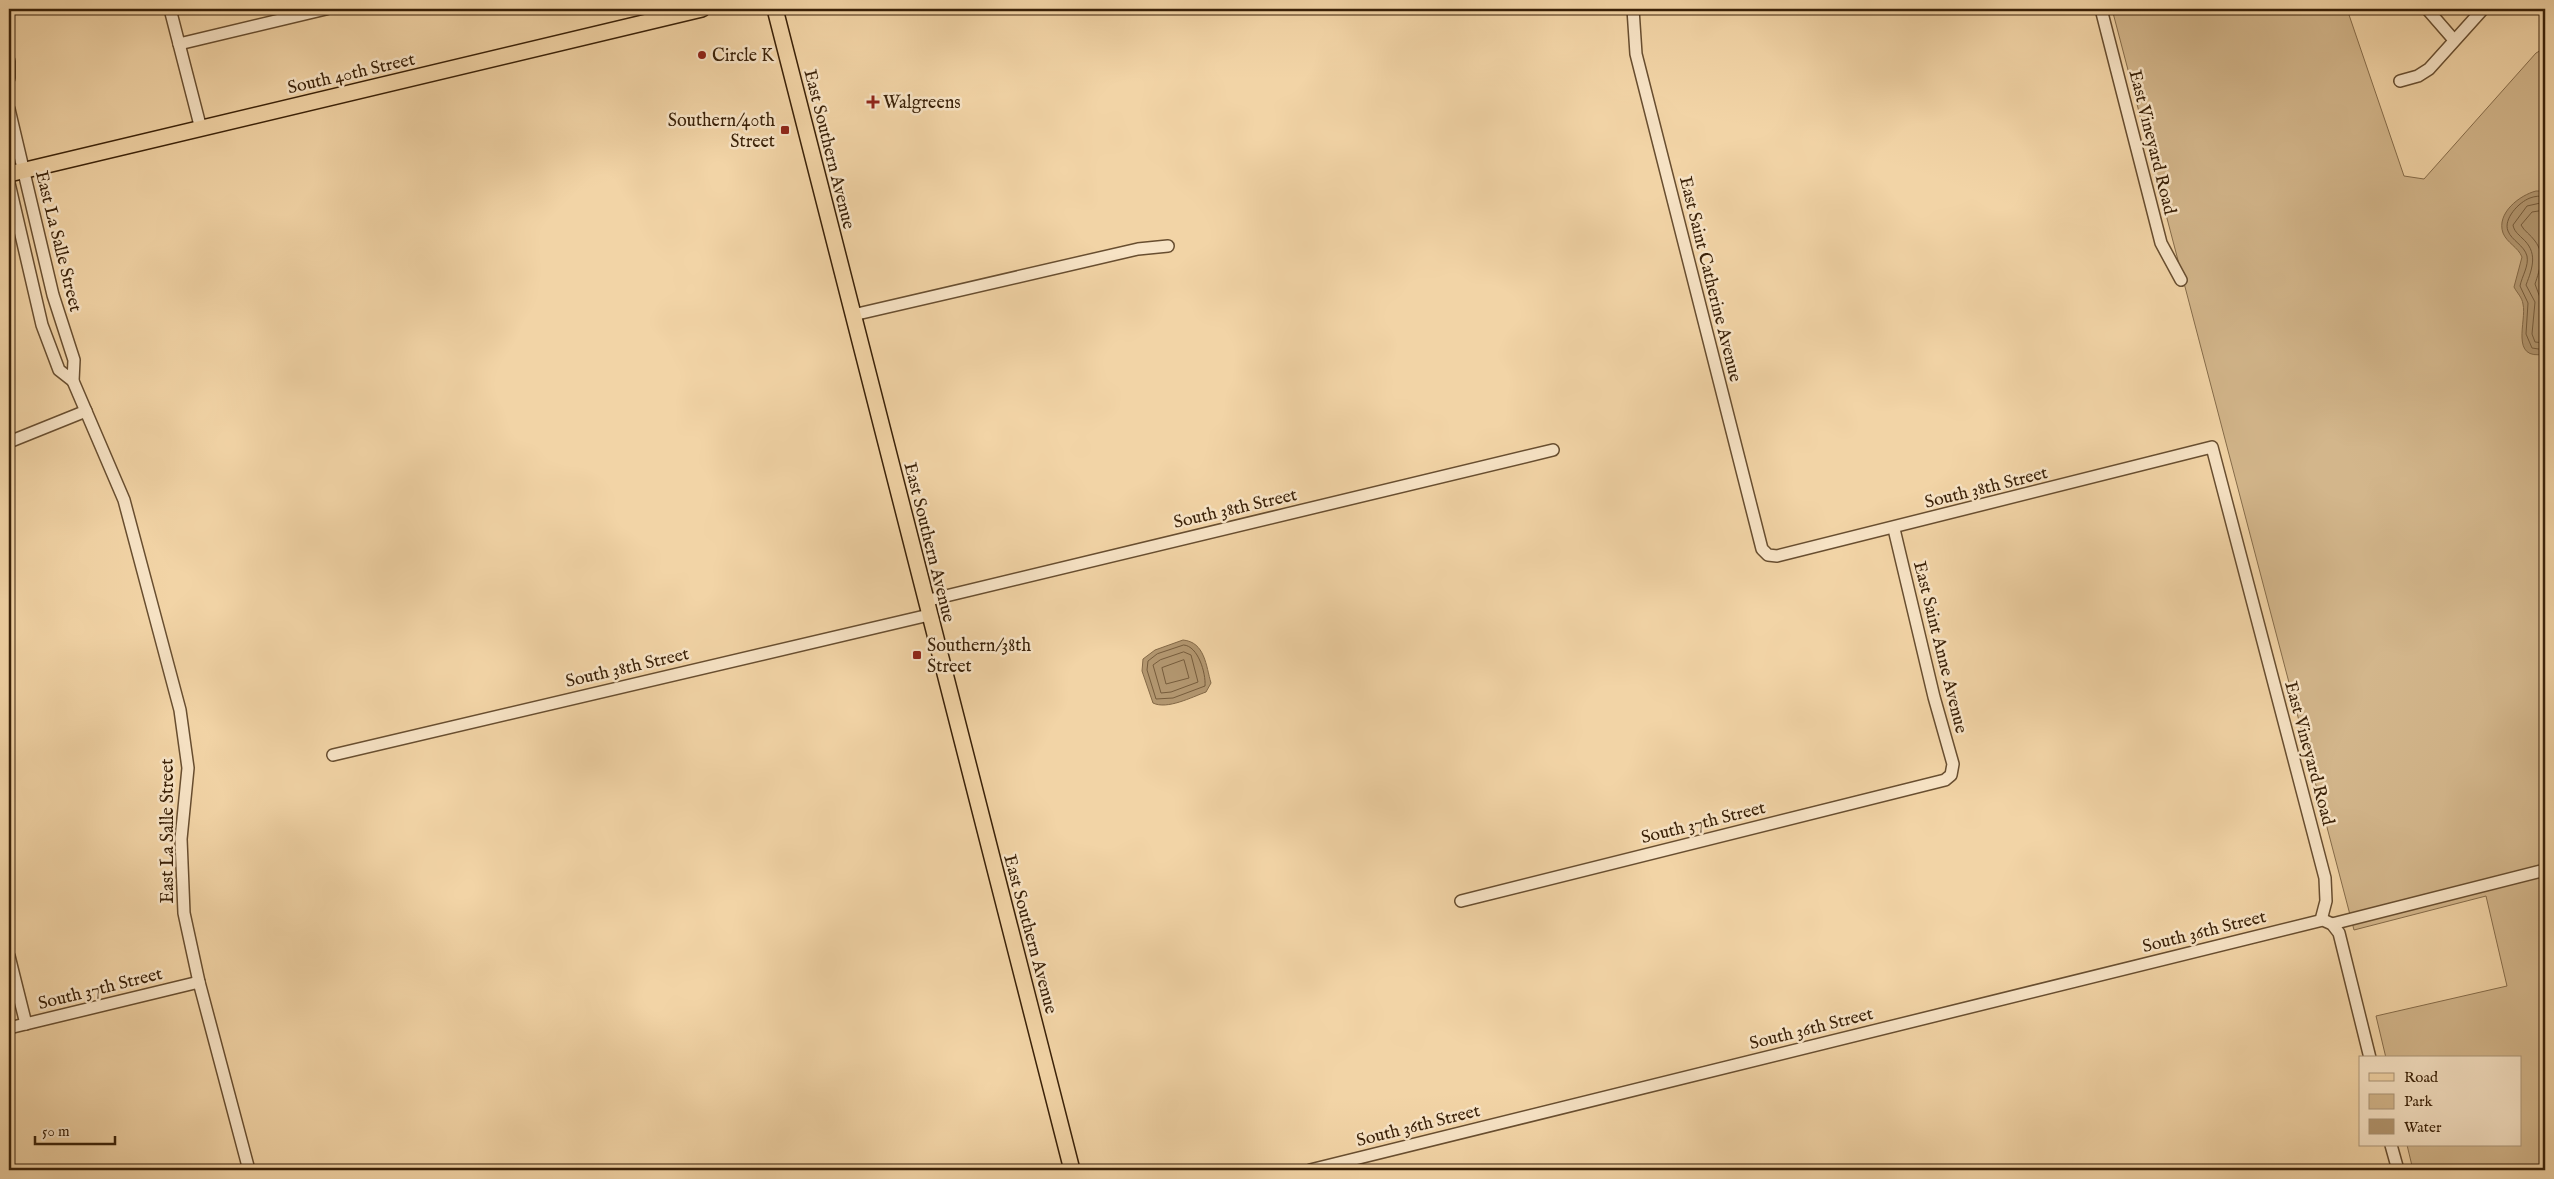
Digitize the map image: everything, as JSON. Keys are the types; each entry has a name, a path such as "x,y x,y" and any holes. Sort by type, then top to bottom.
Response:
{"main road":[{"name":"South 40th Street","path":"16,172 702,9"},
{"name":"East Southern Avenue","path":"775,9 1072,1170"}],"street":[{"path":"170,9 201,129"},
{"path":"179,44 312,10 326,9"},
{"name":"East Saint Catherine Avenue","path":"1633,9 1636,54 1644,89 1762,549 1768,555"},
{"name":"East Vineyard Road","path":"2102,9 2161,243 2181,280"},
{"path":"2426,9 2454,40"},
{"path":"2400,81 2418,76 2429,69 2483,9"},
{"path":"9,61 9,78"},
{"name":"East La Salle Street","path":"9,112 16,172 74,360 73,381 124,500 180,710 188,768 181,838 184,913 199,982 249,1170"},
{"name":"East La Salle Street","path":"9,183 42,325 59,370 73,381"},
{"path":"853,315 1138,249 1168,246"},
{"path":"9,442 86,411"},
{"name":"South 38th Street","path":"1768,555 1777,556 1894,528 2212,447"},
{"name":"East Vineyard Road","path":"2212,447 2324,878 2326,922"},
{"name":"South 38th Street","path":"333,755 1553,450"},
{"name":"East Saint Anne Avenue","path":"1894,528 1934,697 1953,764 1951,775"},
{"name":"South 37th Street","path":"1461,901 1945,780 1951,775"},
{"name":"South 36th Street","path":"1310,1170 2545,870"},
{"path":"2326,922 2340,938 2370,1056"},
{"path":"9,956 26,1024"},
{"name":"South 37th Street","path":"9,1028 199,982"},
{"path":"2391,1146 2398,1170"}],"green space":[{"path":"2112,9 2347,9 2404,176 2424,179 2536,53 2545,48 2545,1170 2413,1170 2407,1146 2522,1146 2522,1056 2386,1056 2376,1016 2507,986 2486,896 2354,930"}],"water":[{"path":"2536,191 2545,191 2545,354 2534,355 2527,352 2523,346 2523,304 2521,297 2514,287 2522,257 2518,250 2507,240 2502,226 2506,212 2511,206 2523,196"},
{"path":"1183,640 1196,645 1200,650 1206,662 1211,683 1206,692 1187,700 1165,705 1153,703 1142,671 1143,659 1155,650"}],"place":[{"name":"Circle K","path":"702,55"},
{"name":"Walgreens","path":"873,102"},
{"name":"Southern/40th Street","path":"785,130"},
{"name":"Southern/38th Street","path":"917,655"}]}
